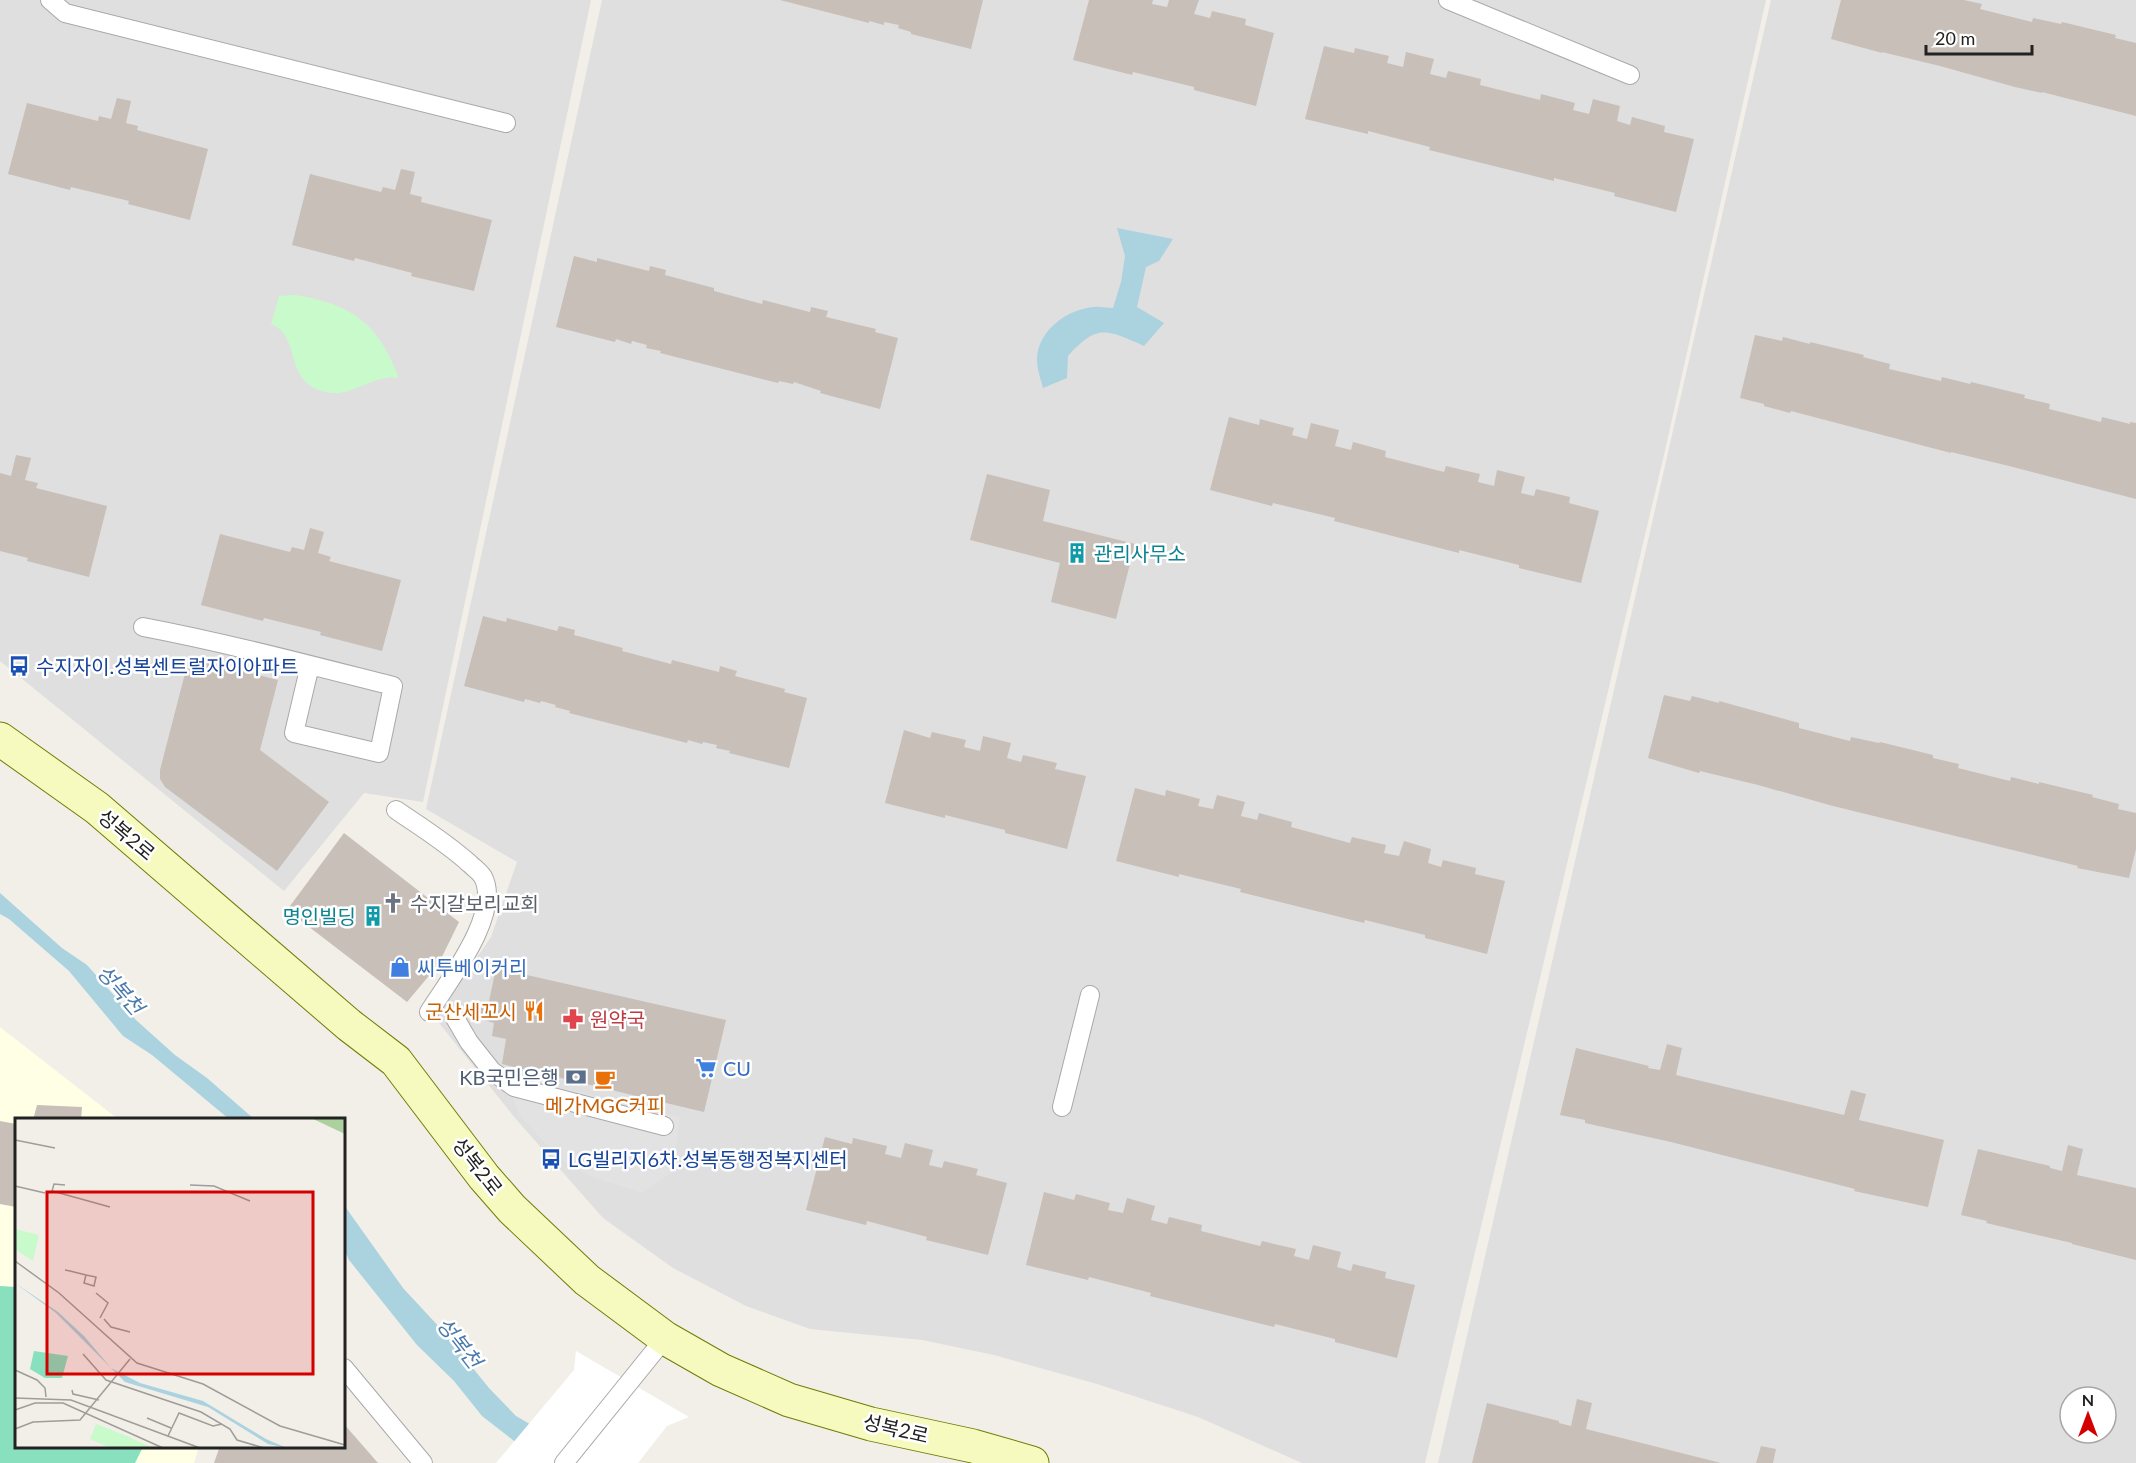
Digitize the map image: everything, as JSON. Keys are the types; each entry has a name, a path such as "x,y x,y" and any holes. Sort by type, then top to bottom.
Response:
{"street":[{"name":"성복2로","path":"0,739 97,808 349,1025 396,1061 437,1112 484,1177 512,1209 587,1280 666,1338 721,1370 789,1400 871,1424 973,1446 1032,1463"}],"lane":[{"path":"50,0 65,13 506,123"},
{"path":"1448,0 1630,75"},
{"path":"143,627 310,665 393,686 379,753 294,733 310,665"},
{"path":"396,810 452,848 482,876 488,893 483,917 468,952 429,1012"},
{"path":"1062,1107 1090,995"},
{"path":"455,1018 469,1042 492,1071 514,1087 664,1126"},
{"path":"564,1463 607,1407 666,1338"},
{"path":"345,1369 423,1463"}],"shaded area":[{"path":"0,0 591,0 423,802 364,793 284,891 0,661"},
{"path":"602,0 1766,0 1664,455 1425,1463 1302,1463 1198,1417 1097,1384 994,1355 922,1340 810,1329 746,1306 673,1268 603,1218 515,1118 435,1018 491,937 517,862 426,809"},
{"path":"1771,0 2136,0 2136,1463 1438,1463"},
{"path":"0,1027 117,1118 15,1118 15,1448 199,1448 194,1463 0,1463"},
{"path":"504,1073 680,1117 672,1172 643,1193 592,1177 562,1161 519,1115"}],"green space":[{"path":"296,295 333,304 361,320 382,343 399,378 379,379 351,390 332,393 310,385 297,368 287,338 271,324 279,296"},
{"path":"0,1286 15,1287 15,1448 142,1448 135,1463 0,1463"}],"water":[{"path":"1117,228 1173,239 1159,261 1146,267 1137,307 1164,323 1144,346 1111,333 1095,334 1068,356 1067,378 1043,388 1038,371 1038,349 1055,323 1084,309 1113,308 1121,282 1125,256"},
{"path":"0,893 62,948 87,965 136,1020 175,1055 207,1078 253,1118 228,1118 152,1055 123,1036 69,971 9,919 0,914"},
{"path":"345,1206 403,1288 516,1416 597,1463 523,1448 482,1416 454,1381 417,1345 349,1260 345,1251"}],"pier":[{"path":"576,1351 689,1417 667,1426 638,1463 496,1463 574,1370"}],"building":[{"path":"780,0 983,0 971,49 911,34 911,32 898,28 899,25 884,22 884,25 869,21 869,23"},
{"path":"1089,0 1153,0 1152,4 1167,7 1169,0 1199,0 1194,14 1210,18 1212,11 1246,19 1245,25 1274,33 1256,106 1194,90 1194,87 1073,60"},
{"path":"1841,0 1964,0 1982,4 1980,9 2032,22 2033,18 2061,24 2062,22 2116,35 2115,38 2136,43 2136,116 1831,39"},
{"path":"1324,46 1354,53 1355,48 1389,56 1387,63 1403,67 1406,52 1434,59 1430,74 1446,78 1448,71 1481,79 1480,85 1540,100 1541,94 1575,103 1573,110 1589,114 1593,99 1620,106 1617,121 1630,125 1632,117 1665,126 1664,132 1694,139 1676,212 1614,196 1615,193 1554,178 1554,181 1429,150 1430,147 1368,131 1368,134 1305,119"},
{"path":"117,98 131,101 126,123 138,126 137,130 208,149 190,220 128,204 129,201 71,187 70,190 8,174 27,103 98,121 99,116 111,119"},
{"path":"401,169 415,172 410,194 422,197 421,202 492,220 474,291 411,276 412,273 355,258 354,261 292,245 310,174 381,192 383,187 395,190"},
{"path":"574,256 597,262 597,258 649,271 650,266 666,270 665,275 762,304 763,300 810,312 811,307 828,311 826,317 876,329 875,332 898,338 880,409 820,393 821,391 794,382 793,384 779,381 778,383 660,353 661,351 646,348 647,345 632,341 631,344 616,339 615,342 556,327"},
{"path":"1755,335 1782,341 1783,337 1810,344 1810,342 1864,355 1863,357 1890,364 1889,369 1941,381 1942,377 1970,384 1971,382 2025,395 2024,398 2050,404 2049,409 2101,422 2102,417 2130,424 2130,422 2136,423 2136,499 1791,411 1790,413 1740,398"},
{"path":"1229,417 1259,425 1260,419 1294,428 1292,435 1307,439 1311,423 1339,430 1335,446 1351,450 1353,442 1386,451 1385,457 1444,472 1446,466 1480,474 1478,482 1494,486 1497,470 1525,477 1521,493 1534,496 1536,489 1570,497 1569,503 1599,511 1581,583 1519,568 1519,565 1459,550 1459,553 1334,521 1335,518 1273,503 1272,506 1210,490"},
{"path":"16,455 31,458 25,480 38,483 36,488 107,506 89,577 27,561 28,558 0,551 0,473 11,476"},
{"name":"관리사무소","path":"987,474 1050,490 1043,521 1135,544 1116,619 1051,602 1060,563 970,540"},
{"path":"310,528 324,532 318,553 331,557 329,561 401,580 382,651 320,635 321,632 264,618 263,621 201,605 220,534 290,552 292,547 304,550"},
{"path":"483,616 506,622 507,618 557,631 559,626 575,630 574,635 671,664 672,660 719,672 720,666 737,671 735,676 785,689 784,692 807,698 789,768 729,753 730,751 716,748 717,745 688,740 687,743 569,713 570,711 541,701 540,703 525,699 524,702 464,686"},
{"path":"189,658 278,680 260,750 329,802 277,871 165,787 160,779 160,770"},
{"path":"1664,695 1690,701 1692,696 1719,703 1719,701 1799,723 1799,728 1850,741 1851,737 1880,742 1933,755 1933,758 1959,764 1958,768 2010,781 2011,777 2039,784 2039,782 2119,804 2118,809 2136,813 2136,849 2129,878 2077,868 2078,866 1833,806 1758,785 1700,771 1699,773 1648,758"},
{"path":"904,730 930,738 932,732 966,740 964,747 980,751 983,736 1011,743 1007,758 1021,762 1023,755 1057,763 1055,769 1086,776 1067,849 1005,833 1005,830 885,803"},
{"path":"1135,788 1165,796 1166,790 1200,799 1198,806 1213,809 1217,795 1245,802 1241,816 1257,820 1259,813 1292,822 1291,827 1350,843 1352,837 1386,845 1384,853 1399,856 1404,841 1431,849 1428,863 1441,867 1443,860 1476,868 1475,874 1505,881 1487,954 1425,938 1425,935 1365,920 1364,923 1240,892 1241,889 1179,874 1179,877 1116,861"},
{"name":"명인빌딩","path":"344,833 459,922 438,965 407,1002 287,910"},
{"path":"496,968 726,1020 704,1112 502,1064 506,1039 492,1036 494,1023 474,1017 477,1004 488,1006"},
{"path":"1667,1044 1682,1048 1676,1075 1844,1115 1851,1090 1866,1094 1859,1120 1944,1140 1928,1207 1854,1191 1855,1189 1560,1115 1576,1048 1660,1070"},
{"path":"37,1105 82,1107 81,1118 34,1118"},
{"path":"0,1121 15,1124 15,1207 0,1204"},
{"path":"825,1137 852,1144 853,1138 887,1146 885,1154 901,1158 905,1143 933,1150 929,1165 942,1168 944,1161 978,1169 976,1175 1007,1183 988,1255 926,1240 927,1237 867,1221 866,1225 806,1210"},
{"path":"2068,1145 2083,1149 2077,1175 2136,1188 2136,1260 1961,1215 1978,1149 2062,1171"},
{"path":"1044,1192 1074,1200 1076,1194 1110,1203 1108,1210 1123,1213 1127,1198 1155,1206 1151,1220 1167,1224 1169,1217 1202,1225 1201,1231 1260,1246 1262,1241 1296,1249 1294,1256 1309,1260 1313,1245 1341,1252 1337,1267 1351,1271 1353,1264 1386,1272 1385,1278 1415,1285 1397,1358 1335,1342 1335,1339 1275,1324 1274,1327 1150,1296 1151,1293 1089,1277 1088,1280 1026,1265"},
{"path":"1577,1399 1592,1403 1586,1429 1721,1463 1472,1463 1487,1403 1571,1426"},
{"path":"345,1425 378,1463 214,1463 219,1448 345,1448"},
{"path":"1761,1446 1776,1449 1773,1463 1756,1463"}],"place":[{"name":"관리사무소","path":"1077,553"},
{"name":"수지자이.성복센트럴자이아파트","path":"19,666"},
{"name":"수지갈보리교회","path":"393,903"},
{"name":"명인빌딩","path":"373,916"},
{"name":"씨투베이커리","path":"400,967"},
{"name":"군산세꼬시","path":"534,1011"},
{"name":"원약국","path":"573,1019"},
{"name":"CU","path":"706,1068"},
{"name":"KB국민은행","path":"576,1077"},
{"name":"메가MGC커피","path":"605,1079"},
{"name":"LG빌리지6차.성복동행정복지센터","path":"551,1159"}],"water label":[{"name":"성복천","path":"121,989"},
{"name":"성복천","path":"460,1342"}]}
